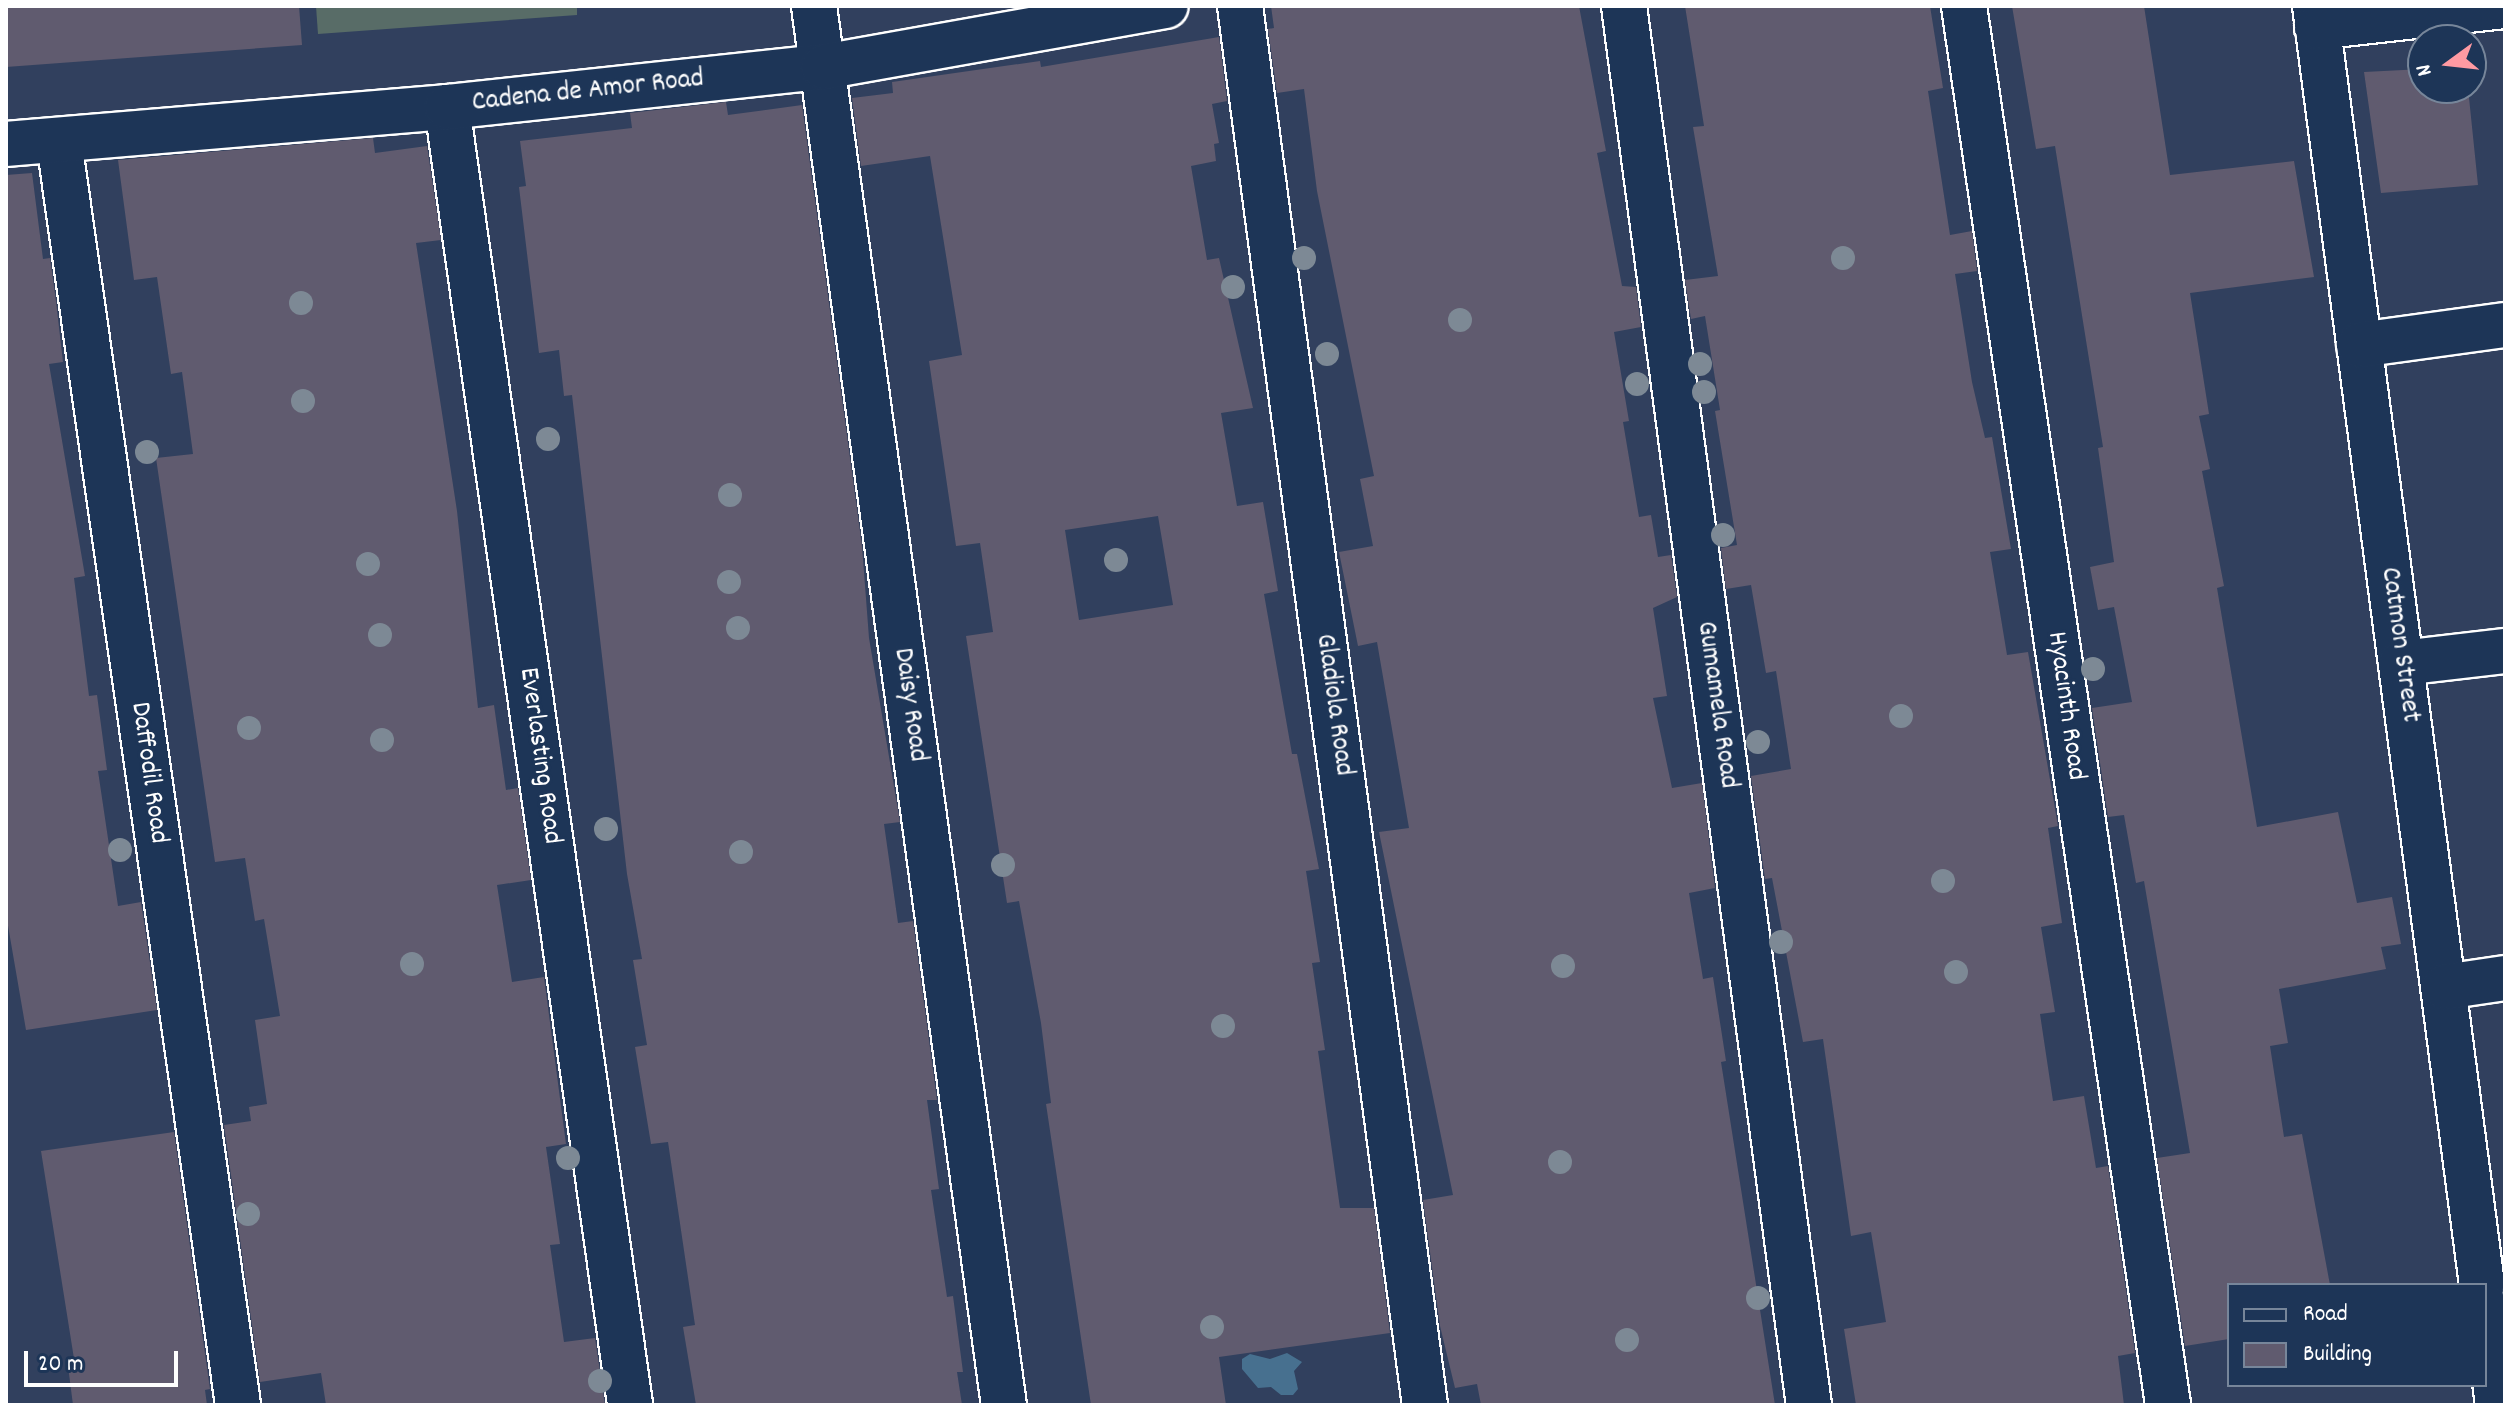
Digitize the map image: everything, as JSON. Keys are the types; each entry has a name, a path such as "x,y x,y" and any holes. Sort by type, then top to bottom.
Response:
{"street":[{"name":"Daisy Road","path":"814,6 1004,1405"},
{"name":"Cadena de Amor Road","path":"6,144 59,142 447,107 823,67 1166,6"},
{"name":"Gladiola Road","path":"1240,6 1425,1405"},
{"name":"Gumamela Road","path":"1624,6 1809,1405"},
{"name":"Hyacinth Road","path":"1964,6 2168,1405"},
{"path":"2316,16 2505,6"},
{"name":"Catmon Street","path":"2316,16 2482,1283"},
{"name":"Everlasting Road","path":"447,107 630,1405"},
{"name":"Daffodil Road","path":"59,142 238,1405"},
{"path":"2359,345 2505,325"},
{"path":"2401,663 2505,651"},
{"path":"2444,987 2505,978"},
{"path":"2493,1324 2498,1405"}],"green space":[{"path":"316,6 577,6 577,15 318,34"}],"water":[{"path":"1287,1353 1302,1362 1294,1371 1298,1389 1293,1395 1281,1395 1271,1387 1258,1388 1242,1369 1242,1359 1250,1354 1270,1359"}],"building":[{"path":"6,6 299,6 302,45 6,67"},
{"path":"1271,6 1579,6 1606,151 1597,153 1622,286 1636,287 1641,327 1614,332 1629,421 1623,422 1639,517 1651,515 1658,557 1671,555 1677,597 1653,608 1667,696 1653,698 1672,788 1702,783 1715,888 1689,893 1703,979 1713,977 1726,1061 1721,1062 1775,1405 1481,1405 1477,1384 1455,1388 1440,1326 1423,1200 1453,1195 1379,832 1409,828 1377,642 1358,646 1339,552 1373,546 1360,479 1374,476 1317,191 1304,89 1277,93 1268,29 1274,28"},
{"path":"1685,6 1930,6 1943,88 1928,91 1950,235 1972,231 1977,271 1955,274 1972,382 1985,438 1992,437 2011,549 1990,552 2007,655 2028,652 2058,826 2048,828 2062,923 2041,927 2055,1012 2040,1014 2053,1101 2084,1096 2096,1168 2108,1166 2135,1353 2118,1356 2124,1405 1856,1405 1844,1329 1886,1322 1871,1232 1851,1236 1823,1039 1803,1042 1772,878 1765,879 1751,776 1791,769 1776,671 1766,673 1751,585 1726,589 1721,548 1737,545 1715,411 1720,410 1705,316 1691,319 1685,280 1718,276 1693,127 1704,126"},
{"path":"2012,6 2144,6 2170,175 2294,161 2314,277 2190,293 2209,414 2199,416 2210,469 2202,471 2224,586 2217,588 2257,827 2338,812 2357,903 2392,897 2401,944 2381,947 2386,969 2279,989 2288,1043 2270,1046 2284,1137 2302,1134 2330,1283 2227,1283 2227,1339 2185,1346 2157,1158 2190,1153 2144,881 2136,883 2124,815 2108,817 2092,708 2132,702 2114,607 2098,610 2090,567 2114,562 2098,448 2103,447 2055,146 2036,149"},
{"path":"1219,37 1227,101 1212,104 1219,143 1214,144 1216,161 1191,166 1207,260 1219,258 1253,408 1221,413 1237,506 1263,502 1278,591 1264,594 1292,754 1297,754 1319,869 1306,871 1320,962 1312,963 1325,1050 1318,1051 1340,1208 1374,1208 1390,1333 1219,1357 1226,1405 1091,1405 1046,1104 1051,1103 1041,1023 1019,901 1007,903 966,636 993,632 980,543 956,546 929,361 962,355 930,156 861,166 852,98 893,93 892,82 1040,61 1041,67","holes":["1158,516 1173,605 1079,620 1065,530"]},
{"path":"2407,70 2407,104 2470,104 2478,185 2381,193 2364,72"},
{"path":"726,102 728,115 802,105 862,546 869,638 900,822 884,824 898,923 913,921 937,1100 927,1100 939,1189 931,1190 947,1297 953,1296 963,1372 957,1372 962,1405 696,1405 683,1327 695,1325 668,1142 651,1144 635,1047 647,1045 633,960 642,959 627,874 572,395 564,396 559,350 539,353 519,187 526,186 520,141 632,128 630,113"},
{"path":"373,138 375,153 427,146 441,240 416,243 457,511 478,708 494,705 506,790 518,788 531,880 497,885 512,982 544,977 566,1144 546,1147 560,1244 550,1245 564,1342 595,1338 605,1405 326,1405 321,1373 260,1382 224,1125 251,1121 249,1107 267,1104 255,1020 280,1016 264,919 255,921 245,858 215,862 156,458 193,454 182,372 171,374 157,277 134,280 118,160"},
{"path":"32,173 43,259 50,258 56,301 63,362 49,364 85,576 74,578 89,696 97,695 107,770 98,771 118,906 141,902 157,1010 26,1030 6,914 6,175"},
{"path":"174,1132 210,1389 205,1390 207,1405 73,1405 68,1366 75,1365 41,1151"}]}
